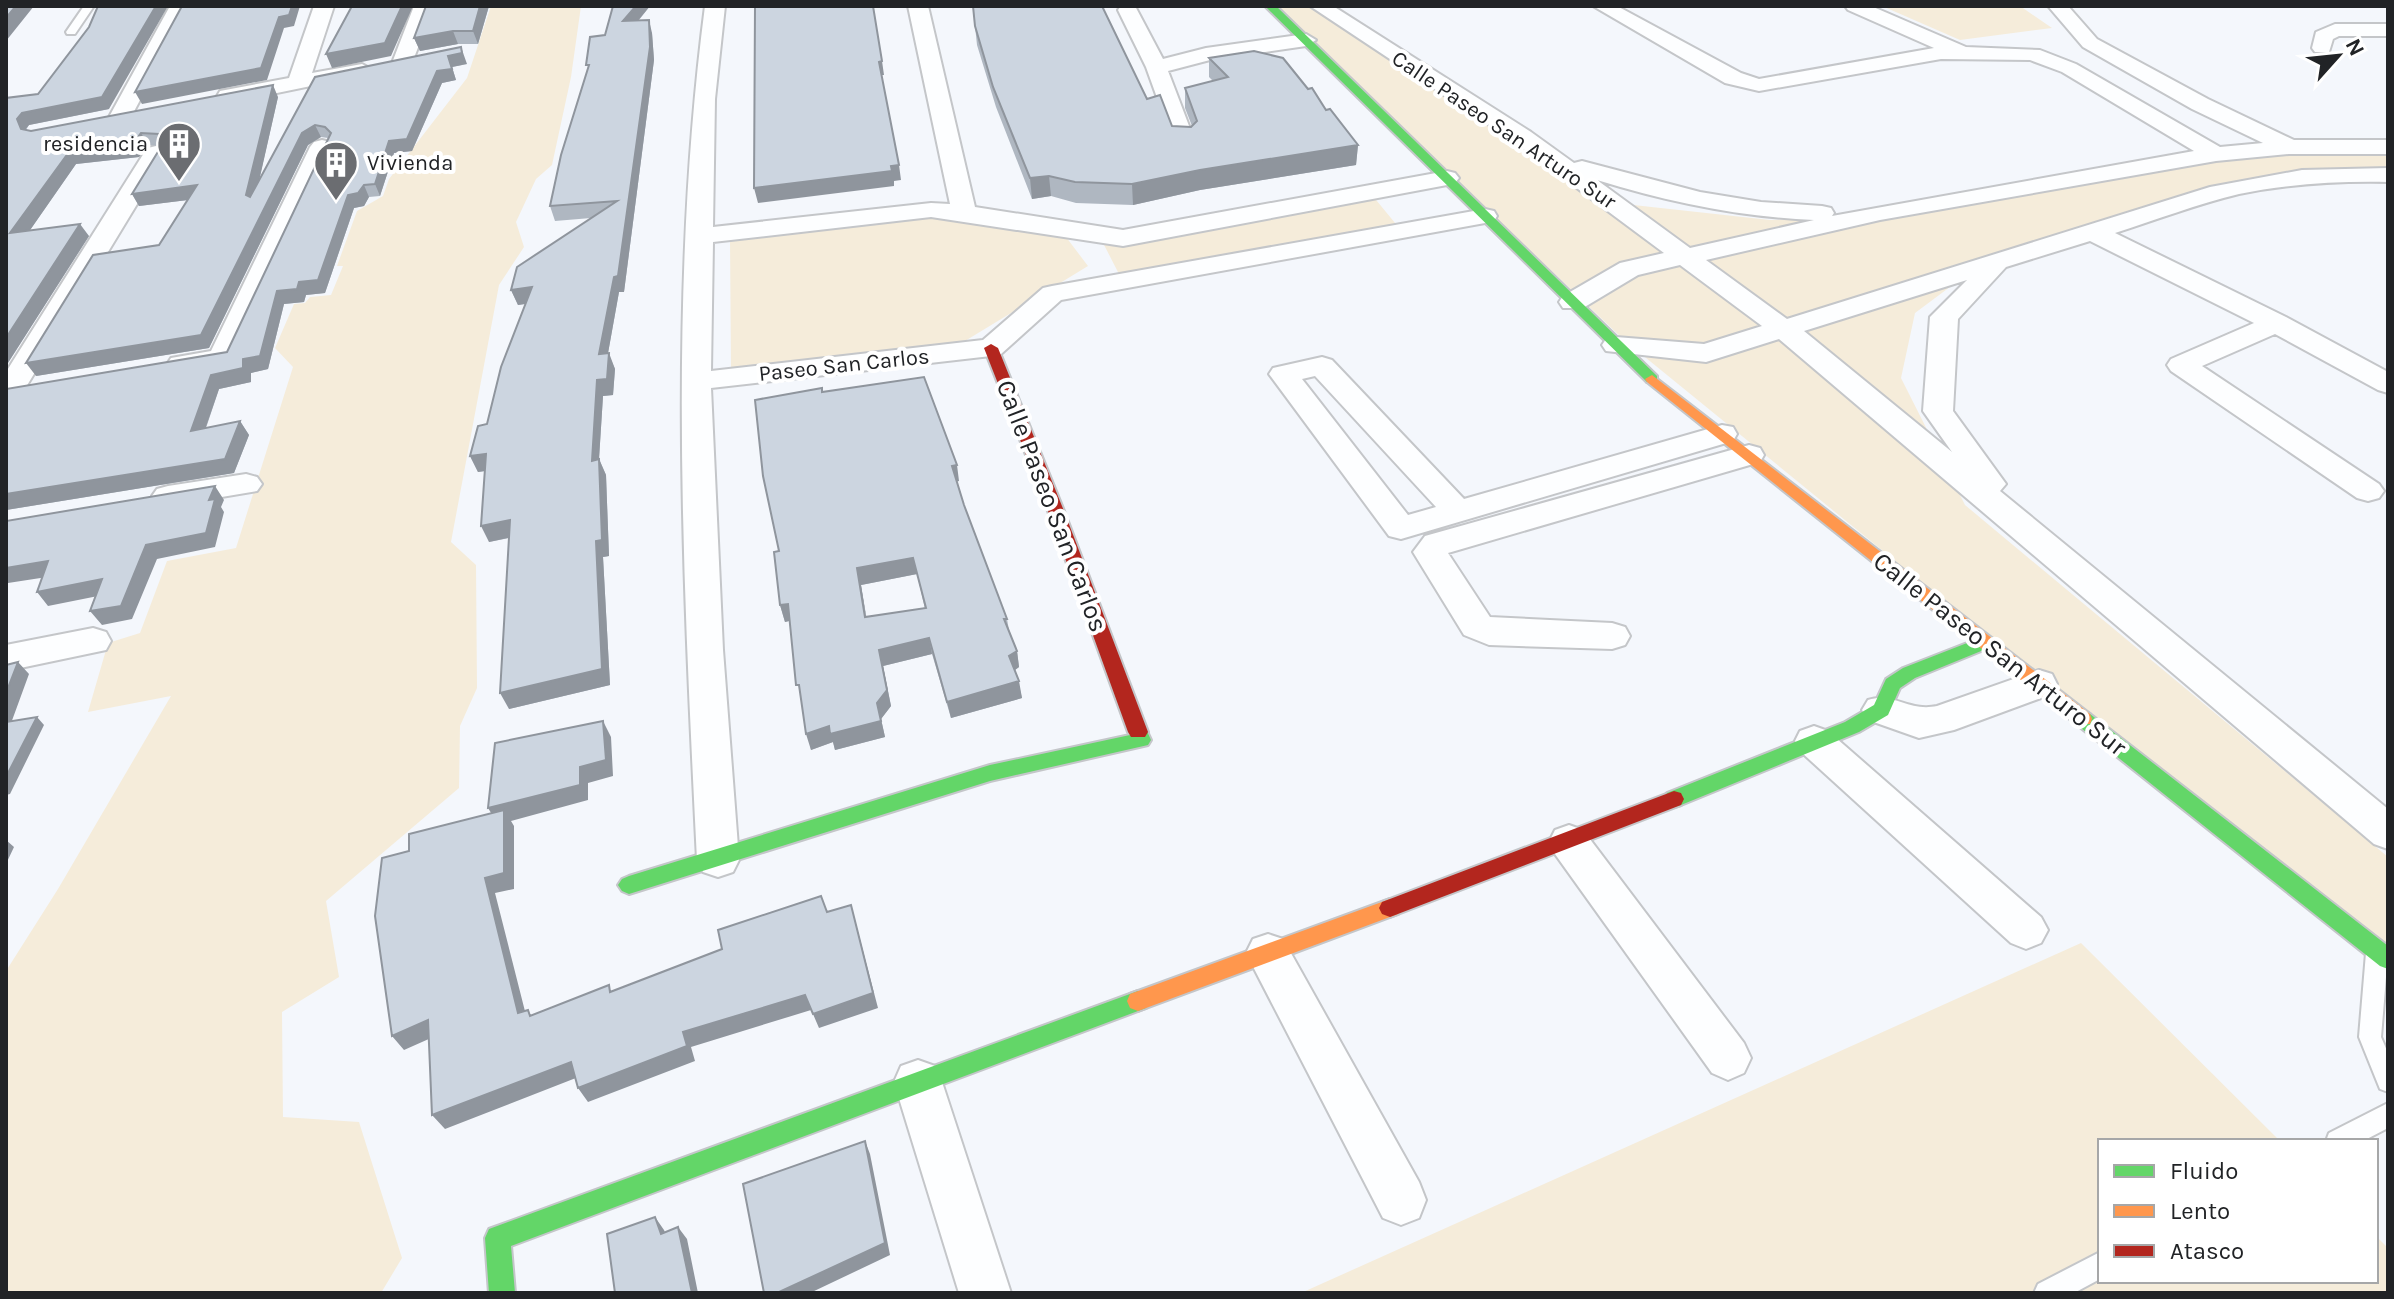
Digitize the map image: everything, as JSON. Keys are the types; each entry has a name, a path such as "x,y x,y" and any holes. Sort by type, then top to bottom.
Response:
{"street":[{"path":"120,117 180,6"},
{"path":"298,82 324,6"},
{"path":"402,63 424,6"},
{"path":"715,6 704,99 696,381 705,650 718,860"},
{"path":"918,6 964,211"},
{"name":"Calle Paseo San Arturo Sur","path":"1270,6 1642,371 2382,955"},
{"name":"Calle Paseo San Arturo Sur","path":"1320,6 1552,158 1785,330 2388,832"},
{"path":"1603,6 1733,78 1759,85 1941,53 2033,54 2069,68 2158,120 2204,156 2210,173 2243,186"},
{"path":"1855,6 1961,53"},
{"path":"2058,7 2090,43 2212,110 2289,147"},
{"path":"1128,10 1156,67 1183,139"},
{"path":"2322,48 2323,36 2335,30 2388,30"},
{"path":"1156,67 1189,61 1212,66 1311,45"},
{"path":"209,100 431,58"},
{"path":"2158,120 2212,110"},
{"path":"93,122 150,111"},
{"path":"161,368 222,358 322,147"},
{"path":"1573,302 1629,269 1880,213 2204,156 2289,147 2388,147"},
{"path":"2322,147 2363,163 2378,174"},
{"path":"7,392 156,153"},
{"path":"1552,158 1641,187 1777,212 1880,213"},
{"path":"1616,345 1706,353 2243,186 2314,176 2378,174"},
{"path":"702,236 931,210 964,211 1080,236 1123,238 1447,178"},
{"path":"1373,192 1404,231"},
{"name":"Calle Paseo San Carlos","path":"629,885 718,860 990,773 1141,740 1056,511 991,348 1052,294 1485,216"},
{"path":"2095,233 2264,329"},
{"path":"2067,242 2388,384"},
{"path":"1999,263 1944,317 1938,411 2016,521"},
{"path":"2264,329 2181,365 2368,491"},
{"name":"Paseo San Carlos","path":"696,381 991,348"},
{"path":"1458,512 1322,366 1283,374 1401,528 1458,512 1722,434"},
{"path":"7,392 38,387"},
{"path":"1612,636 1489,632 1477,626 1430,552 1437,544 1749,455"},
{"path":"141,501 246,484"},
{"path":"6,658 93,641"},
{"path":"502,1293 498,1238 1569,842 1852,727 1881,710 1893,684 1909,673 1985,642"},
{"path":"1881,710 1919,724 1941,720 2039,684"},
{"path":"1814,741 2026,930"},
{"path":"1569,842 1728,1058"},
{"path":"1268,953 1401,1200"},
{"path":"918,1082 985,1293"}],"lane":[{"path":"71,32 89,6"},
{"path":"2382,955 2370,1037 2388,1081"},
{"path":"2342,1139 2388,1115"},
{"path":"2047,1293 2098,1266"}],"shaded area":[{"path":"491,6 581,6 571,77 552,165 536,179 516,222 524,247 499,285 451,542 476,565 477,688 460,726 459,788 326,901 339,977 282,1012 283,1117 359,1122 402,1258 381,1293 6,1293 6,971 58,889 171,696 88,712 108,643 140,633 167,561 236,548 293,367 275,348 294,304 305,303 310,297 331,295 343,266 337,266 357,211 383,196 389,179 467,78"},
{"path":"1274,6 1308,6 1606,202 1770,220 1890,216 2268,152 2388,152 2388,172 2246,182 1982,263 1915,313 1901,378 1965,505 2388,857 2388,951 2029,670 1624,340"},
{"path":"1882,6 2020,6 2052,28 1960,40"},
{"path":"1372,195 1400,229 1119,274 1101,239"},
{"path":"920,213 1066,237 1088,266 965,341 731,369 730,239"},
{"path":"2081,943 2278,1139 2098,1139 2098,1283 2378,1283 2378,1238 2388,1248 2388,1293 1301,1293"}],"building":[{"path":"6,6 16,6 6,18"},
{"path":"98,6 156,6 102,97 22,113 17,119 21,129 31,131 273,85 246,195 250,197 315,77 461,47 462,53 448,56 452,69 437,71 407,139 389,141 375,184 364,185 358,193 348,195 318,280 299,282 297,289 277,291 260,356 243,359 243,368 211,375 191,431 240,421 225,459 6,494 6,389 227,352 331,133 325,127 315,125 302,133 201,335 26,363 93,255 159,245 197,185 132,194 164,142 159,134 141,133 132,145 69,152 10,233 80,224 6,338 6,98 38,94 89,27"},
{"path":"182,6 292,6 289,15 279,17 261,68 135,92"},
{"path":"352,6 402,6 385,43 326,54"},
{"path":"426,6 480,6 473,31 414,38"},
{"path":"613,6 636,6 623,21 649,20 650,47 618,276 614,277 599,354 609,353 607,379 597,380 592,461 599,459 602,540 596,541 602,669 500,693 510,520 481,526 486,454 470,456 478,426 487,424 501,367 532,287 511,290 517,267 617,201 550,206 561,155 589,65 586,65 590,37 605,35"},
{"path":"755,6 873,6 882,61 879,62 899,165 891,166 892,171 754,188"},
{"path":"973,6 1102,6 1147,99 1160,95 1172,126 1191,127 1197,121 1185,88 1228,77 1209,58 1254,51 1283,58 1358,145 1132,184 1075,182 1049,176 1030,178 993,87 975,26"},
{"path":"924,377 957,465 952,466 964,505 1017,651 1009,656 1019,681 947,702 929,638 879,650 887,690 877,703 881,721 830,734 829,726 806,734 799,685 796,685 788,604 780,605 774,552 779,551 763,476 755,400 822,388 822,392","holes":["913,558 926,608 865,617 857,568"]},
{"path":"215,486 209,500 215,499 206,533 146,545 121,606 90,611 102,579 37,592 48,561 6,568 6,521"},
{"path":"18,662 6,693 6,665"},
{"path":"37,717 6,777 6,722"},
{"path":"603,721 606,760 580,767 580,785 488,808 495,743"},
{"path":"504,810 504,873 485,878 518,1013 528,1010 530,1016 609,985 610,992 722,949 718,930 821,896 827,912 851,905 873,993 813,1014 805,995 683,1032 687,1046 578,1088 571,1062 432,1115 428,1020 392,1036 375,916 382,858 409,851 409,834"},
{"path":"865,1141 885,1243 777,1293 764,1293 743,1184"},
{"path":"655,1217 661,1234 678,1227 692,1293 615,1293 607,1234"}],"traffic: fast":[{"path":"1270,6 1652,379"},
{"path":"1674,799 1852,727 1881,710 1893,684 1909,673 1985,642"},
{"path":"2083,719 2388,959"},
{"path":"629,885 990,773 1141,740 1138,732"},
{"path":"502,1293 498,1238 1138,1001"}],"traffic: slow":[{"path":"1652,379 2083,719"},
{"path":"1138,1001 1390,908"}],"traffic: jam":[{"path":"991,348 1056,511 1138,732"},
{"path":"1390,908 1674,799"}],"place":[{"name":"residencia","path":"179,183"},
{"name":"Vivienda","path":"336,202"}]}
